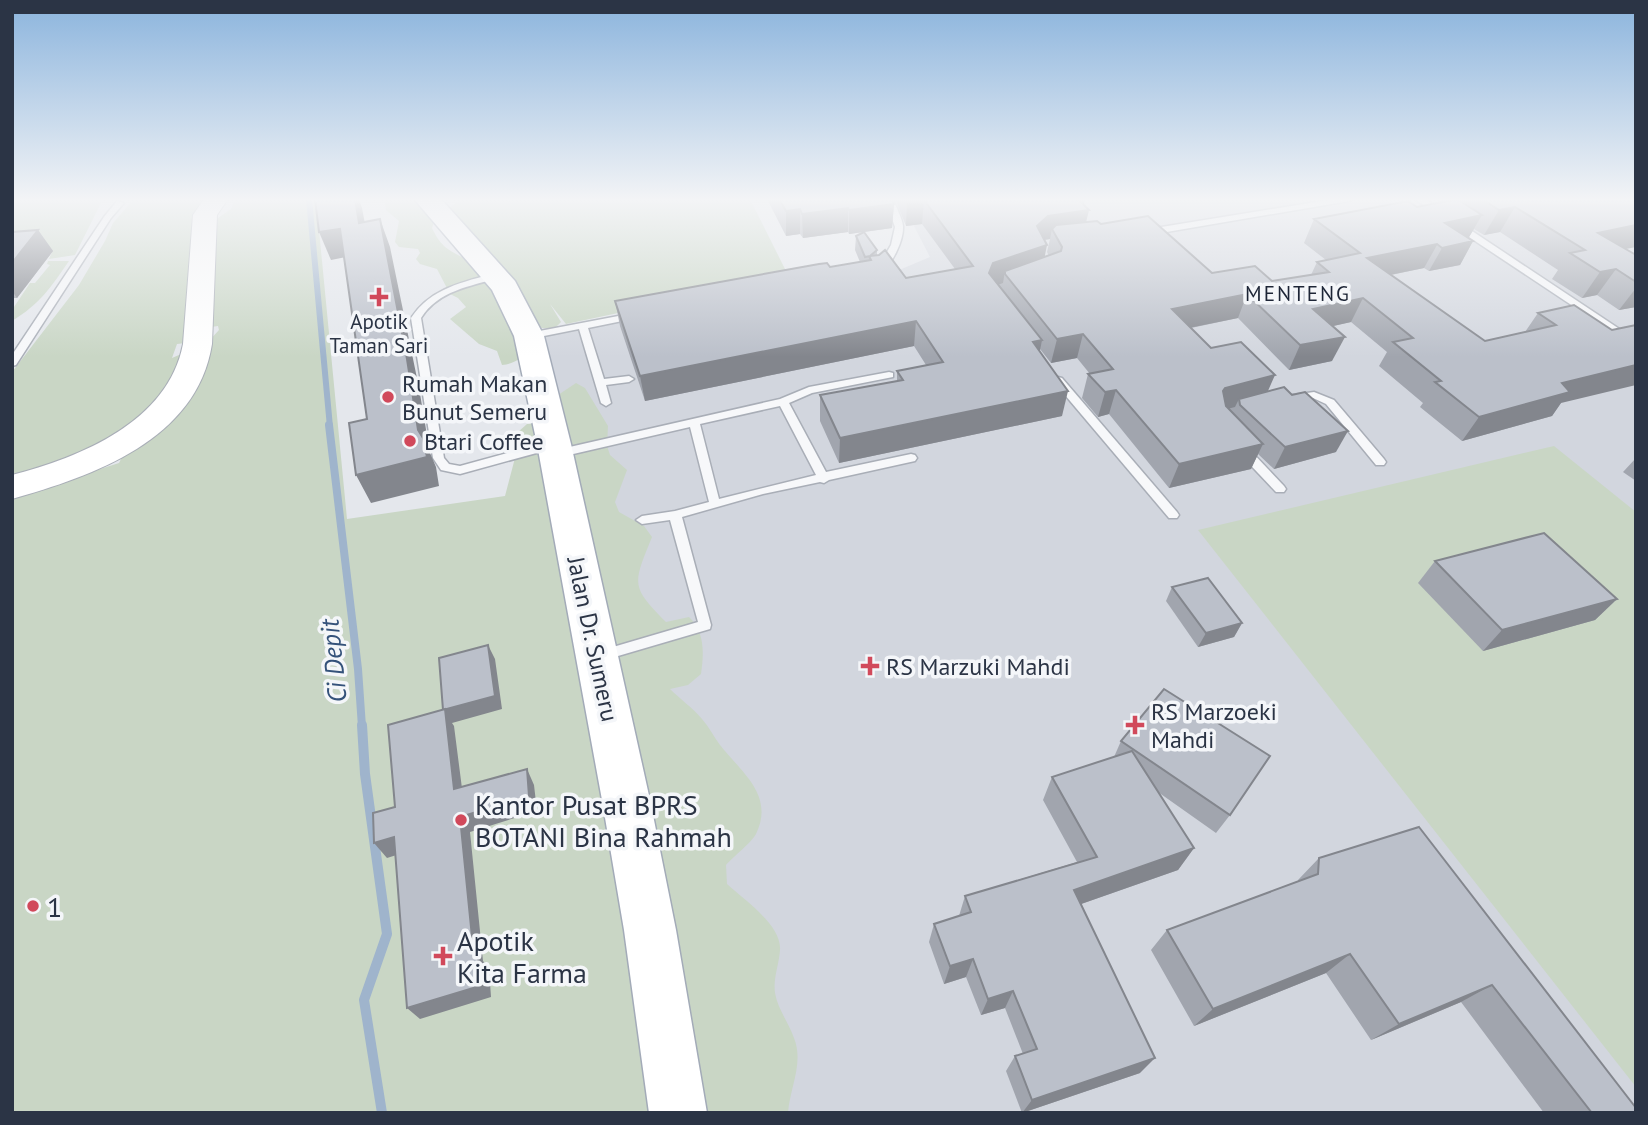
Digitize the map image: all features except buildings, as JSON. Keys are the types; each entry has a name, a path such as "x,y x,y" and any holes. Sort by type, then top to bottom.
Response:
{"main road":[{"path":"12,487 83,465 114,448 154,419 182,387 195,356 202,252"},
{"name":"Jalan Dr. Sumeru","path":"474,252 511,296 529,336 555,449 648,917 678,1113"}],"lane":[{"path":"12,363 85,252"},
{"path":"869,275 881,269 891,252"},
{"path":"1498,252 1636,345"},
{"path":"496,276 434,298 421,309 416,318 439,458 445,467 460,470 694,422 783,402 809,390 889,375"},
{"path":"529,336 651,312"},
{"path":"583,326 606,403"},
{"path":"1052,374 1173,515"},
{"path":"599,383 629,379"},
{"path":"1279,401 1314,395 1330,402 1380,462"},
{"path":"783,402 824,479"},
{"path":"694,422 715,504"},
{"path":"1232,439 1280,489"},
{"path":"642,520 675,515 770,487 824,479 911,458"},
{"path":"597,657 705,625 675,515"}],"shaded area":[{"name":"RS Marzoeki Mahdi","path":"927,252 1636,252 1636,1113 730,1113 538,337 718,300 892,273 930,257"}],"green space":[{"path":"12,252 38,252 12,254"},
{"path":"52,252 77,252 75,255 49,259"},
{"path":"99,252 321,252 347,519 505,496 515,458 513,450 518,432 527,424 540,421 558,395 576,383 585,388 608,426 607,446 610,455 627,470 615,502 619,512 644,526 652,537 639,575 641,592 666,622 689,617 701,636 701,674 688,685 670,689 702,719 746,775 758,796 761,820 751,841 726,865 727,884 760,913 775,931 779,941 775,993 794,1038 798,1057 788,1113 12,1113 12,497 119,463 121,459 12,483 12,372 79,285","holes":["218,326 219,330 207,343 172,358 177,344 195,342 197,329"]},
{"path":"453,252 466,259 462,252 776,252 789,277 566,324 550,304 561,322 554,329 532,327 521,357 502,365 497,351 479,344 450,319 466,307 450,294 437,269 420,264 416,259 420,253"},
{"path":"48,261 69,261 38,301 12,321 12,310 30,283 35,283 50,265 47,264"},
{"path":"1554,446 1636,512 1636,1087 1198,530"}],"waterway":[{"name":"Ci Depit","path":"314,252 330,427"},
{"name":"Ci Depit","path":"329,425 358,669 362,727"},
{"name":"Ci Depit","path":"362,725 365,774 387,934 364,1000 382,1113"}],"place":[{"name":"Apotik Taman Sari","path":"379,297"},
{"name":"Rumah Makan Bunut Semeru","path":"388,397"},
{"name":"Btari Coffee","path":"410,441"},
{"name":"RS Marzuki Mahdi","path":"870,666"},
{"name":"RS Marzoeki Mahdi","path":"1135,725"},
{"name":"Kantor Pusat BPRS BOTANI Bina Rahmah","path":"461,820"},
{"name":"1","path":"33,906"},
{"name":"Apotik Kita Farma","path":"443,956"}],"district":[{"name":"MENTENG","path":"1298,293"}]}
